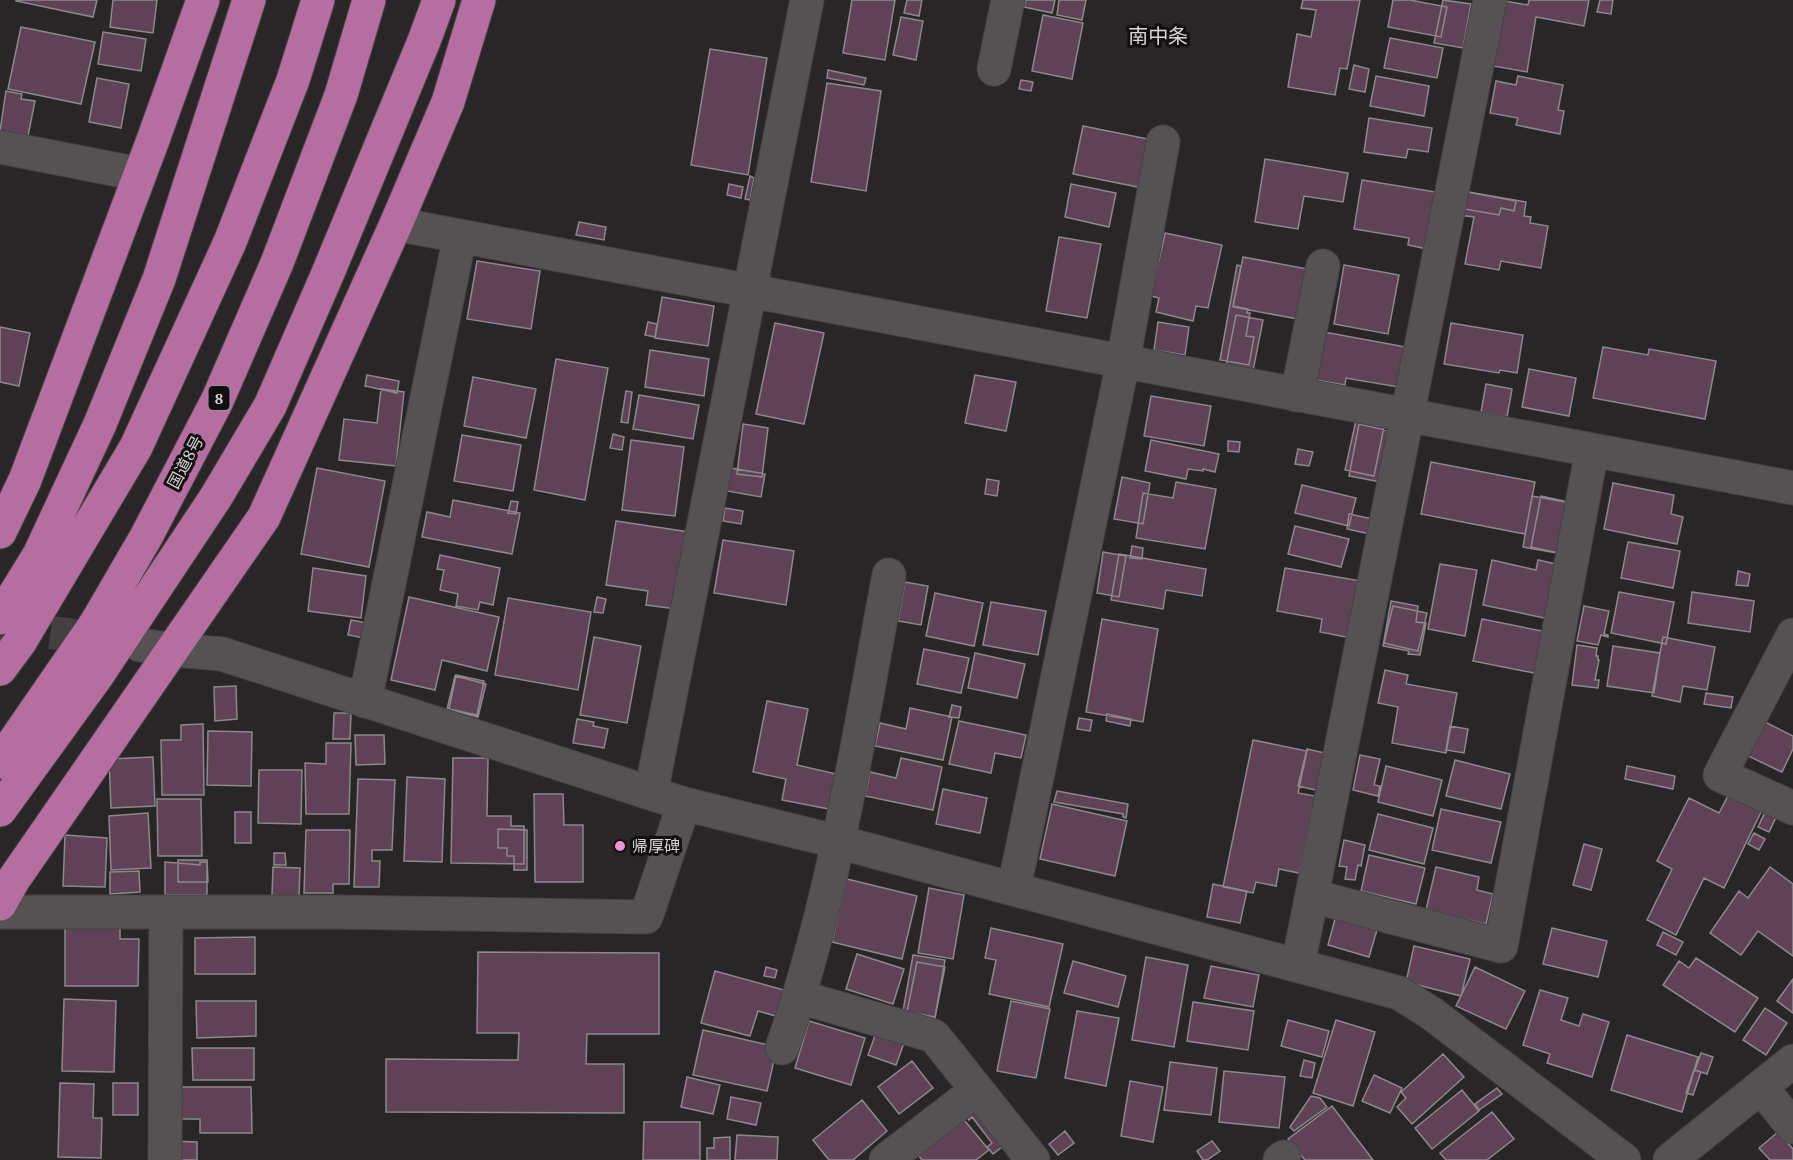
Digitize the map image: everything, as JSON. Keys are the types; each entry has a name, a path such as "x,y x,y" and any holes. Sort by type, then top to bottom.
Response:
{"highway":[{"path":"0,532 29,469 203,0"},
{"path":"0,618 39,555 100,424 159,279 249,0"},
{"path":"0,669 20,642 136,447 230,242 293,80 318,0"},
{"name":"国道8号","path":"0,762 96,623 146,537 217,401 277,263 340,95 369,0"},
{"path":"0,810 97,676 216,497 270,406 342,239 439,0"},
{"path":"0,904 14,879 264,517 396,224 448,102 479,0"}],"street":[{"path":"651,794 807,0"},
{"path":"994,69 1008,0"},
{"path":"1298,965 1490,0"},
{"path":"1014,888 1123,362 1163,142"},
{"path":"0,147 139,174"},
{"path":"396,224 1793,488"},
{"path":"365,701 460,236"},
{"path":"1297,395 1323,266"},
{"path":"1312,896 1501,946 1592,450"},
{"path":"782,1048 800,997 839,842 889,575"},
{"path":"1793,635 1720,775 1793,808"},
{"path":"140,645 222,654 684,804 1014,888 1399,993 1440,1020 1624,1160"},
{"path":"0,912 336,912 646,917 684,804"},
{"path":"165,1160 166,912"},
{"path":"800,997 934,1036 1033,1160"},
{"path":"1670,1160 1793,1061"},
{"path":"1761,1087 1793,1127"},
{"path":"886,1160 977,1089"}],"building":[{"path":"16,0 97,0 93,17"},
{"path":"113,0 157,0 153,33 110,27"},
{"path":"852,0 895,0 885,60 843,53"},
{"path":"907,0 922,0 919,16 904,13"},
{"path":"1026,0 1055,0 1052,13 1024,7"},
{"path":"1059,0 1086,0 1082,20 1057,15"},
{"path":"1303,0 1360,0 1347,69 1340,68 1335,95 1288,87 1297,34 1311,37 1316,10 1301,8"},
{"path":"1393,0 1410,0 1447,7 1441,37 1388,27"},
{"path":"1443,0 1471,4 1463,48 1434,43"},
{"path":"1529,0 1589,0 1584,26 1536,17 1527,72 1493,66 1505,1 1528,5"},
{"path":"1600,0 1613,0 1611,14 1597,12"},
{"path":"1043,15 1083,23 1072,79 1032,71"},
{"path":"901,17 923,21 916,60 893,55"},
{"path":"21,27 95,42 81,104 8,89"},
{"path":"103,32 146,39 141,71 98,64"},
{"path":"1390,38 1443,48 1437,78 1384,68"},
{"path":"710,49 767,58 748,175 691,165"},
{"path":"1354,65 1369,69 1365,92 1349,89"},
{"path":"828,70 866,78 864,85 827,78"},
{"path":"1376,76 1429,86 1424,116 1370,106"},
{"path":"1518,76 1563,85 1558,110 1564,111 1560,134 1516,125 1518,118 1490,113 1496,81 1516,85"},
{"path":"97,78 129,84 121,128 89,122"},
{"path":"1021,80 1033,82 1031,91 1019,89"},
{"path":"827,83 881,91 866,191 811,182"},
{"path":"6,91 22,94 21,99 35,101 28,136 0,131"},
{"path":"1369,118 1432,128 1428,152 1408,149 1406,158 1364,152"},
{"path":"1083,126 1148,139 1138,187 1073,174"},
{"path":"1265,159 1348,173 1343,202 1304,196 1298,229 1255,222"},
{"path":"750,176 754,178 750,200 745,199"},
{"path":"1362,180 1436,192 1427,249 1408,245 1409,238 1354,229"},
{"path":"729,184 743,187 741,198 727,195"},
{"path":"1071,184 1116,193 1109,227 1065,217"},
{"path":"1463,191 1526,202 1524,216 1531,217 1530,223 1548,226 1541,268 1501,261 1499,270 1465,264 1474,217 1458,215"},
{"path":"1467,192 1516,201 1514,211 1501,208 1499,215 1464,209"},
{"path":"579,222 606,227 604,240 576,235"},
{"path":"1165,233 1222,245 1208,308 1196,306 1193,321 1156,312 1159,298 1151,296"},
{"path":"1059,237 1101,244 1087,318 1046,311"},
{"path":"1243,257 1313,270 1303,320 1233,307"},
{"path":"477,261 540,271 531,329 467,319"},
{"path":"1237,265 1241,266 1233,306 1248,309 1247,313 1250,313 1246,336 1254,337 1249,365 1220,360"},
{"path":"1344,265 1399,275 1388,334 1334,324"},
{"path":"662,297 714,306 708,346 655,338"},
{"path":"1236,315 1263,320 1253,371 1226,366"},
{"path":"648,322 657,324 655,337 645,335"},
{"path":"1158,322 1189,327 1185,355 1154,350"},
{"path":"775,323 824,333 804,424 756,414"},
{"path":"1451,323 1523,335 1517,373 1500,370 1499,373 1444,364"},
{"path":"0,327 30,333 19,386 0,382"},
{"path":"1324,332 1406,347 1398,387 1346,378 1345,385 1315,380"},
{"path":"1603,347 1648,355 1649,349 1716,361 1705,419 1593,398"},
{"path":"650,350 709,359 704,396 645,387"},
{"path":"556,359 608,368 585,500 534,490"},
{"path":"1529,369 1576,378 1569,416 1522,407"},
{"path":"367,375 399,381 397,393 365,386"},
{"path":"975,375 1016,382 1006,431 965,423"},
{"path":"473,377 536,389 526,438 464,426"},
{"path":"1486,384 1512,389 1507,417 1481,412"},
{"path":"381,389 404,392 396,466 339,460 344,419 377,423"},
{"path":"626,391 632,392 628,423 621,422"},
{"path":"639,395 699,405 693,439 633,429"},
{"path":"1151,396 1211,406 1204,446 1144,436"},
{"path":"1357,416 1385,422 1374,476 1345,470"},
{"path":"743,424 768,428 762,477 737,474"},
{"path":"1359,424 1390,431 1381,482 1349,476"},
{"path":"613,434 624,437 622,450 610,448"},
{"path":"462,435 521,445 513,491 454,481"},
{"path":"631,440 684,447 675,516 622,510"},
{"path":"1151,440 1219,454 1215,472 1188,469 1186,479 1145,471"},
{"path":"1228,441 1240,442 1239,452 1228,451"},
{"path":"1298,449 1313,452 1309,466 1295,464"},
{"path":"1431,462 1535,482 1525,534 1421,514"},
{"path":"317,468 385,481 369,567 301,554"},
{"path":"731,468 765,474 761,497 727,491"},
{"path":"1122,477 1150,483 1143,524 1114,519"},
{"path":"987,479 999,481 997,496 985,494"},
{"path":"1176,482 1216,489 1205,549 1136,538 1143,493 1173,498"},
{"path":"1613,483 1674,495 1671,514 1683,517 1677,544 1604,529"},
{"path":"1302,485 1356,498 1349,526 1295,513"},
{"path":"1532,496 1571,503 1562,554 1523,547"},
{"path":"1541,496 1573,503 1563,554 1531,547"},
{"path":"453,500 520,513 512,554 422,537 427,512 450,517"},
{"path":"511,501 518,502 516,514 508,513"},
{"path":"725,508 743,511 741,524 723,521"},
{"path":"1349,514 1373,519 1370,534 1347,529"},
{"path":"616,521 689,532 677,609 646,605 648,591 606,585"},
{"path":"1295,526 1349,539 1341,567 1288,554"},
{"path":"723,540 794,551 786,605 714,593"},
{"path":"1628,542 1680,551 1673,588 1621,578"},
{"path":"1132,546 1143,548 1142,559 1130,558"},
{"path":"1103,552 1126,556 1119,597 1097,593"},
{"path":"1119,554 1206,569 1202,596 1166,590 1163,609 1111,600"},
{"path":"440,555 500,568 493,605 480,602 478,610 456,606 458,594 440,590 444,570 437,569"},
{"path":"1492,560 1536,570 1538,560 1565,566 1554,620 1483,605"},
{"path":"1440,564 1477,570 1465,636 1428,629"},
{"path":"313,568 366,576 361,618 308,611"},
{"path":"1285,568 1367,582 1357,639 1320,632 1322,619 1277,611"},
{"path":"1738,571 1750,574 1748,586 1736,585"},
{"path":"905,582 928,586 921,625 898,621"},
{"path":"1619,592 1674,602 1666,644 1611,633"},
{"path":"1692,592 1754,601 1750,632 1688,623"},
{"path":"935,593 983,603 974,646 926,636"},
{"path":"409,597 499,617 487,671 442,660 435,690 391,680"},
{"path":"597,597 606,599 603,613 594,612"},
{"path":"508,598 591,612 578,690 495,675"},
{"path":"1391,601 1418,606 1416,622 1426,623 1420,655 1408,654 1409,651 1383,646"},
{"path":"991,602 1046,611 1038,655 983,645"},
{"path":"1393,606 1427,613 1418,651 1384,643"},
{"path":"1584,606 1609,611 1604,634 1608,637 1601,635 1598,645 1577,641"},
{"path":"1102,619 1158,629 1143,722 1086,712"},
{"path":"1482,619 1547,632 1539,674 1473,661"},
{"path":"351,620 367,623 364,638 348,635"},
{"path":"594,637 641,646 627,723 580,715"},
{"path":"1663,637 1715,647 1707,690 1683,686 1680,702 1652,696"},
{"path":"1577,645 1597,648 1596,656 1599,660 1595,680 1599,680 1598,688 1572,685"},
{"path":"1613,646 1660,653 1654,693 1607,686"},
{"path":"924,649 969,658 961,693 917,684"},
{"path":"975,653 1025,664 1017,698 968,688"},
{"path":"1385,670 1408,675 1406,684 1457,693 1446,753 1392,743 1398,707 1378,703"},
{"path":"456,675 484,681 477,715 449,709"},
{"path":"455,676 486,684 478,717 447,709"},
{"path":"236,686 237,719 215,721 214,687"},
{"path":"1706,693 1733,697 1731,708 1704,704"},
{"path":"767,701 808,709 797,765 836,774 829,809 782,800 786,779 753,772"},
{"path":"952,705 961,707 959,718 949,717"},
{"path":"910,708 952,717 943,760 875,746 880,723 906,729"},
{"path":"334,713 351,713 350,739 333,739"},
{"path":"1107,714 1131,719 1130,726 1106,721"},
{"path":"1079,718 1092,720 1090,731 1077,729"},
{"path":"577,719 594,722 593,726 608,729 604,748 573,743"},
{"path":"959,721 1026,735 1021,758 995,753 991,773 949,764"},
{"path":"1763,721 1793,736 1793,749 1782,772 1746,755"},
{"path":"203,724 204,795 162,795 161,740 181,740 181,725"},
{"path":"1450,726 1468,729 1464,753 1446,750"},
{"path":"208,731 252,732 251,786 207,785"},
{"path":"355,735 384,735 385,764 356,765"},
{"path":"1253,740 1307,751 1298,793 1315,796 1299,873 1279,869 1276,886 1256,882 1253,893 1223,887"},
{"path":"326,743 351,743 349,814 306,814 305,763 326,764"},
{"path":"1307,749 1329,754 1320,791 1298,786"},
{"path":"1360,755 1380,759 1374,785 1380,786 1378,796 1353,790"},
{"path":"153,757 155,806 111,808 109,759"},
{"path":"453,758 488,758 487,816 511,816 511,826 524,826 524,864 451,863"},
{"path":"901,758 942,767 933,810 865,796 870,772 896,778"},
{"path":"1455,760 1510,774 1501,809 1446,796"},
{"path":"1386,766 1442,780 1433,816 1378,802"},
{"path":"1627,766 1675,776 1673,789 1625,779"},
{"path":"259,770 302,770 301,824 258,823"},
{"path":"407,777 445,779 442,862 404,861"},
{"path":"358,779 395,780 392,850 372,850 372,861 380,861 379,887 354,887"},
{"path":"943,789 987,798 980,833 936,824"},
{"path":"1057,791 1128,804 1126,818 1123,814 1054,802"},
{"path":"1730,792 1763,808 1724,888 1704,878 1676,935 1647,920 1672,869 1657,861 1689,798 1719,813"},
{"path":"534,794 563,794 564,825 583,825 583,882 535,882"},
{"path":"157,799 201,799 202,856 158,856"},
{"path":"1052,804 1127,821 1115,876 1040,859"},
{"path":"1768,806 1779,811 1769,832 1758,827"},
{"path":"1441,809 1501,822 1491,863 1432,850"},
{"path":"235,812 251,812 251,843 235,843"},
{"path":"148,813 151,868 111,870 109,816"},
{"path":"1378,814 1433,828 1424,864 1369,850"},
{"path":"498,829 527,830 527,870 514,870 514,856 507,856 507,848 498,848"},
{"path":"306,830 350,830 349,884 333,884 333,893 304,893"},
{"path":"1754,833 1765,839 1759,850 1748,844"},
{"path":"65,835 107,838 105,887 63,886"},
{"path":"1344,840 1365,845 1361,866 1358,865 1355,880 1345,879 1347,867 1339,866"},
{"path":"1584,844 1602,849 1591,890 1573,885"},
{"path":"274,853 285,853 286,865 274,865"},
{"path":"1369,855 1425,868 1416,904 1361,891"},
{"path":"178,860 207,860 208,882 178,882"},
{"path":"165,862 200,865 200,862 207,862 207,895 165,895"},
{"path":"273,867 300,868 299,897 272,896"},
{"path":"1436,867 1479,877 1477,890 1493,894 1486,924 1426,910"},
{"path":"1770,867 1793,884 1793,956 1758,931 1741,955 1710,933 1739,891 1748,898"},
{"path":"139,871 140,892 110,894 110,872"},
{"path":"847,879 917,896 902,959 832,942"},
{"path":"1213,884 1247,891 1240,923 1207,917"},
{"path":"929,888 964,895 953,959 918,953"},
{"path":"1335,919 1377,930 1369,957 1328,945"},
{"path":"65,922 120,922 120,939 139,939 138,986 65,986"},
{"path":"991,928 1063,944 1049,1007 989,994 996,960 985,958"},
{"path":"1552,928 1607,941 1598,977 1543,964"},
{"path":"1663,932 1683,942 1676,955 1657,945"},
{"path":"255,937 255,974 195,974 195,938"},
{"path":"1414,946 1470,959 1461,996 1406,982"},
{"path":"478,952 659,953 659,1034 587,1034 586,1064 624,1064 624,1113 386,1112 386,1059 518,1060 519,1033 477,1033"},
{"path":"857,954 904,969 893,1004 846,989"},
{"path":"913,955 945,960 935,1017 903,1011"},
{"path":"1146,957 1188,965 1174,1047 1132,1040"},
{"path":"1696,958 1758,998 1735,1032 1663,985 1679,961 1689,968"},
{"path":"1073,961 1126,976 1118,1007 1064,993"},
{"path":"917,962 945,967 935,1018 907,1012"},
{"path":"1211,966 1259,975 1253,1007 1204,998"},
{"path":"766,967 777,970 775,978 764,976"},
{"path":"1475,967 1525,991 1506,1029 1456,1006"},
{"path":"715,971 784,990 776,1016 758,1011 750,1036 701,1023"},
{"path":"1793,979 1793,1013 1777,1001"},
{"path":"1540,990 1568,998 1561,1020 1579,1026 1583,1014 1609,1022 1592,1077 1547,1063 1550,1054 1523,1045"},
{"path":"64,999 116,1001 114,1072 62,1071"},
{"path":"196,1001 256,1001 256,1036 197,1038"},
{"path":"1011,1001 1050,1009 1036,1078 997,1071"},
{"path":"1193,1002 1254,1011 1248,1050 1187,1041"},
{"path":"1765,1008 1787,1023 1766,1055 1743,1040"},
{"path":"1077,1011 1119,1018 1106,1086 1065,1078"},
{"path":"1288,1020 1329,1031 1322,1057 1281,1046"},
{"path":"1336,1020 1375,1032 1353,1106 1313,1093"},
{"path":"809,1021 865,1038 851,1085 795,1068"},
{"path":"703,1030 777,1047 767,1091 693,1075"},
{"path":"876,1033 904,1043 896,1065 868,1055"},
{"path":"1627,1035 1698,1057 1682,1112 1611,1090"},
{"path":"192,1048 254,1048 254,1080 193,1080"},
{"path":"1701,1053 1713,1057 1707,1074 1695,1070"},
{"path":"1443,1054 1464,1077 1412,1124 1397,1107 1406,1098 1401,1092"},
{"path":"1304,1060 1315,1063 1312,1078 1300,1076"},
{"path":"912,1061 933,1088 899,1114 878,1087"},
{"path":"1170,1062 1217,1068 1211,1115 1164,1110"},
{"path":"1694,1070 1701,1072 1693,1095 1686,1093"},
{"path":"1224,1071 1285,1077 1279,1128 1219,1122"},
{"path":"1374,1075 1402,1088 1390,1113 1362,1101"},
{"path":"687,1077 720,1085 713,1114 681,1107"},
{"path":"1130,1081 1163,1087 1153,1142 1121,1136"},
{"path":"60,1083 94,1084 93,1118 102,1118 101,1158 58,1157"},
{"path":"113,1083 138,1083 138,1115 113,1115"},
{"path":"181,1087 251,1087 252,1133 200,1133 200,1119 181,1119"},
{"path":"1497,1088 1502,1094 1479,1110 1475,1104"},
{"path":"1462,1090 1479,1111 1432,1149 1415,1128"},
{"path":"1311,1096 1320,1098 1327,1107 1294,1131 1290,1127"},
{"path":"731,1097 761,1103 756,1125 727,1119"},
{"path":"862,1100 887,1131 853,1160 829,1160 813,1140"},
{"path":"1332,1106 1373,1160 1305,1160 1288,1139"},
{"path":"979,1109 1006,1144 993,1154 987,1147 992,1143 972,1117 969,1120 967,1117"},
{"path":"1492,1112 1514,1139 1487,1160 1446,1160 1440,1153"},
{"path":"960,1115 989,1150 976,1160 922,1160 915,1151"},
{"path":"644,1122 700,1122 700,1160 643,1160"},
{"path":"1065,1131 1074,1143 1058,1155 1049,1144"},
{"path":"1778,1132 1793,1149 1793,1160 1770,1160 1759,1148"},
{"path":"737,1135 778,1137 777,1160 735,1160"},
{"path":"730,1137 730,1160 707,1160 707,1148 714,1148 714,1138"},
{"path":"171,1141 197,1142 197,1160 171,1160"},
{"path":"1212,1141 1220,1151 1207,1160 1203,1160 1197,1151"}],"tunnel":[{"path":"2,625 111,641"}],"place":[{"name":"帰厚碑","path":"620,846"}],"district":[{"name":"南中条","path":"1158,35"}]}
